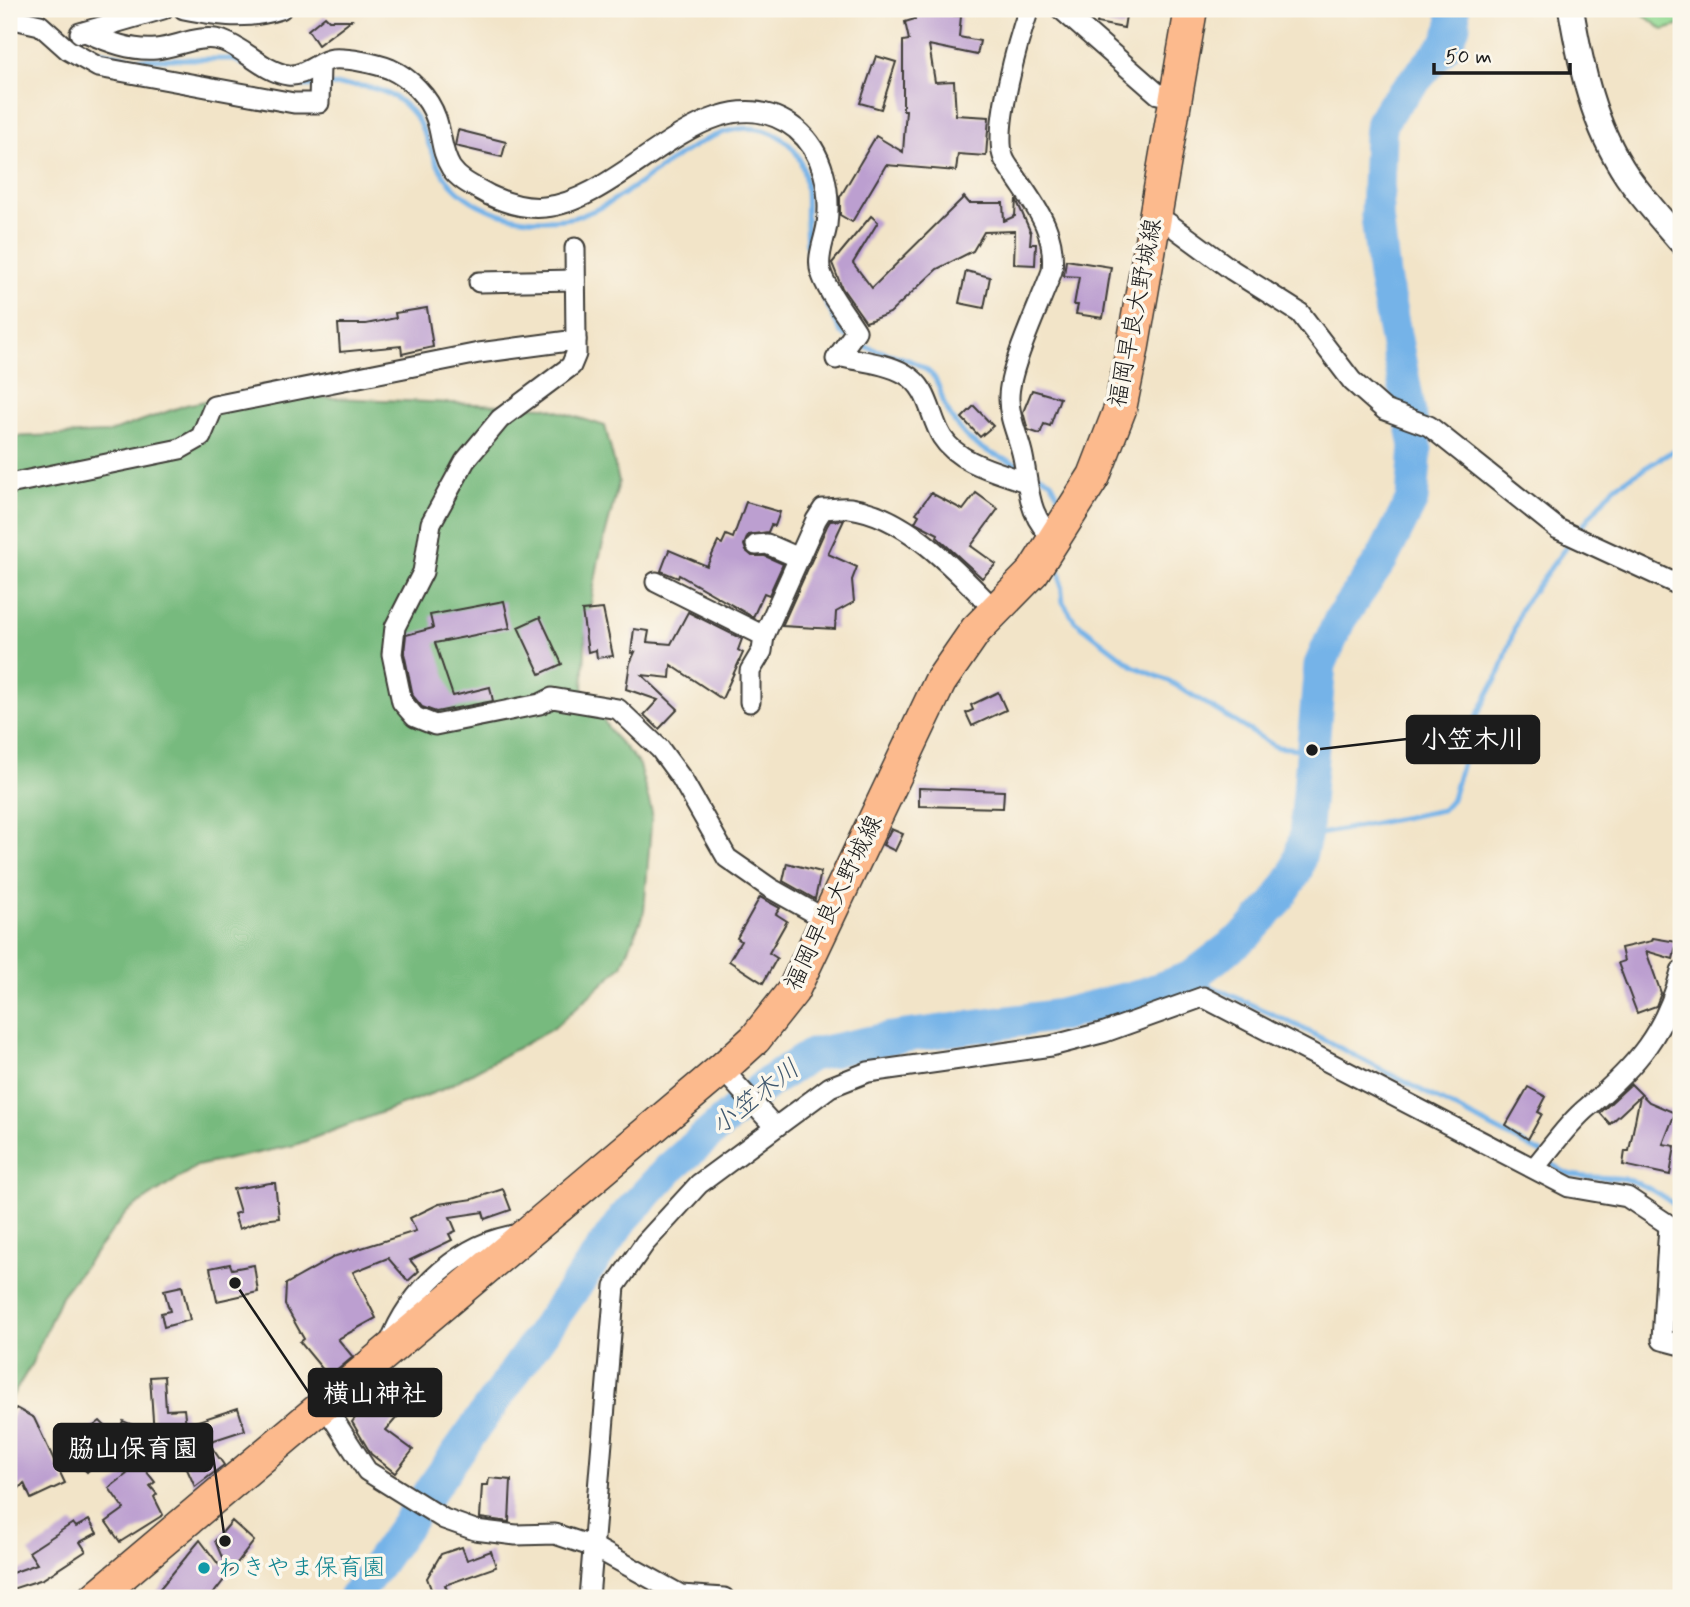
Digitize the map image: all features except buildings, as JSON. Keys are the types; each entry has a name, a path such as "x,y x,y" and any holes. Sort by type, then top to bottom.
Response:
{"main road":[{"name":"福岡早良大野城線","path":"95,1598 722,1069 755,1039 793,991 940,682 976,630 1033,572 1094,476 1120,410 1191,9"}],"street":[{"path":"77,38 163,9"},
{"path":"184,9 229,18 257,17 281,9"},
{"path":"1029,9 1001,130 1003,157 1050,233 1054,253 1052,271 1008,396 1026,482 1039,526 1055,540"},
{"path":"1061,9 1158,94 1174,97"},
{"path":"1571,9 1592,105 1627,176 1681,242"},
{"path":"9,18 77,38 136,49 158,49 198,39 222,40 272,70 290,75 319,69 332,59 389,69 410,81 425,97 436,116 443,152 452,169 465,182 520,206 544,208 579,201 708,117 756,112 777,119 796,129 811,146 823,168 828,194 820,271 856,331 839,354 905,373 926,395 942,436 950,446 967,459 1026,482"},
{"path":"77,38 97,67 294,103 319,103 319,69"},
{"path":"1154,220 1168,223 1232,270 1300,313 1352,381 1385,410 1429,426 1558,528 1681,586"},
{"path":"575,248 576,354 571,366 500,419 465,461 431,523 423,572 395,627 392,654 402,702 415,717 435,725 540,704 552,698 618,709 660,749 682,779 727,858 770,888 827,920"},
{"path":"478,282 575,280"},
{"path":"9,484 180,449 201,437 214,406 479,353 576,340"},
{"path":"750,702 750,671 762,651 764,636 823,509 849,508 877,515 910,534 957,572 995,610"},
{"path":"756,545 767,544 799,558"},
{"path":"656,582 764,636"},
{"path":"1535,1167 1588,1106 1604,1096 1650,1046 1671,1008 1681,971"},
{"path":"589,1598 615,1286 645,1243 699,1184 830,1087 867,1072 1051,1046 1105,1032 1203,997 1413,1109 1535,1167 1569,1187 1627,1197 1675,1227 1662,1340 1681,1345"},
{"path":"722,1069 774,1126"},
{"path":"325,1406 368,1471 444,1519 475,1530 516,1535 555,1534 594,1547 681,1595 724,1598"}],"green space":[{"path":"1636,9 1681,9 1681,25 1663,30"},
{"path":"239,394 545,407 605,426 619,482 599,559 586,630 583,688 613,735 638,762 652,812 644,912 622,966 554,1028 441,1090 295,1145 197,1166 127,1212 61,1296 32,1363 9,1402 9,437 107,433 186,405"}],"waterway":[{"path":"14,9 40,12 88,49 137,59 232,59 253,69"},
{"name":"小笠木川","path":"354,1598 624,1218 669,1169 766,1084 811,1055 891,1038 1060,1015 1144,994 1191,977 1247,934 1275,904 1296,872 1305,837 1320,665 1340,619 1382,559 1412,500 1416,446 1384,276 1377,216 1380,136 1382,122 1392,106 1446,45 1454,26 1453,9"},
{"path":"280,83 309,86 352,85 380,90 394,97 405,105 419,122 442,172 465,196 495,212 529,219 564,219 590,212 616,199 669,162 721,133 747,128 772,133 789,144 799,158 804,175 806,233 812,268"},
{"path":"823,297 841,332 846,336"},
{"path":"854,342 906,359 925,369 935,379 952,419 967,438 984,450 1019,465"},
{"path":"1577,532 1614,487 1681,446"},
{"path":"1040,475 1051,481 1059,497"},
{"path":"1305,837 1442,810 1452,799 1473,723 1501,670 1521,608 1571,540"},
{"path":"1060,572 1063,602 1075,621 1133,666 1169,681 1276,747 1312,750"},
{"path":"1191,977 1300,1027 1541,1153"},
{"path":"1548,1160 1556,1168 1574,1175 1632,1181 1654,1191 1681,1209"}],"place":[{"name":"小笠木川","path":"1312,750"},
{"name":"横山神社","path":"235,1283"},
{"name":"脇山保育園","path":"225,1541"},
{"name":"わきやま保育園","path":"204,1568"}]}
